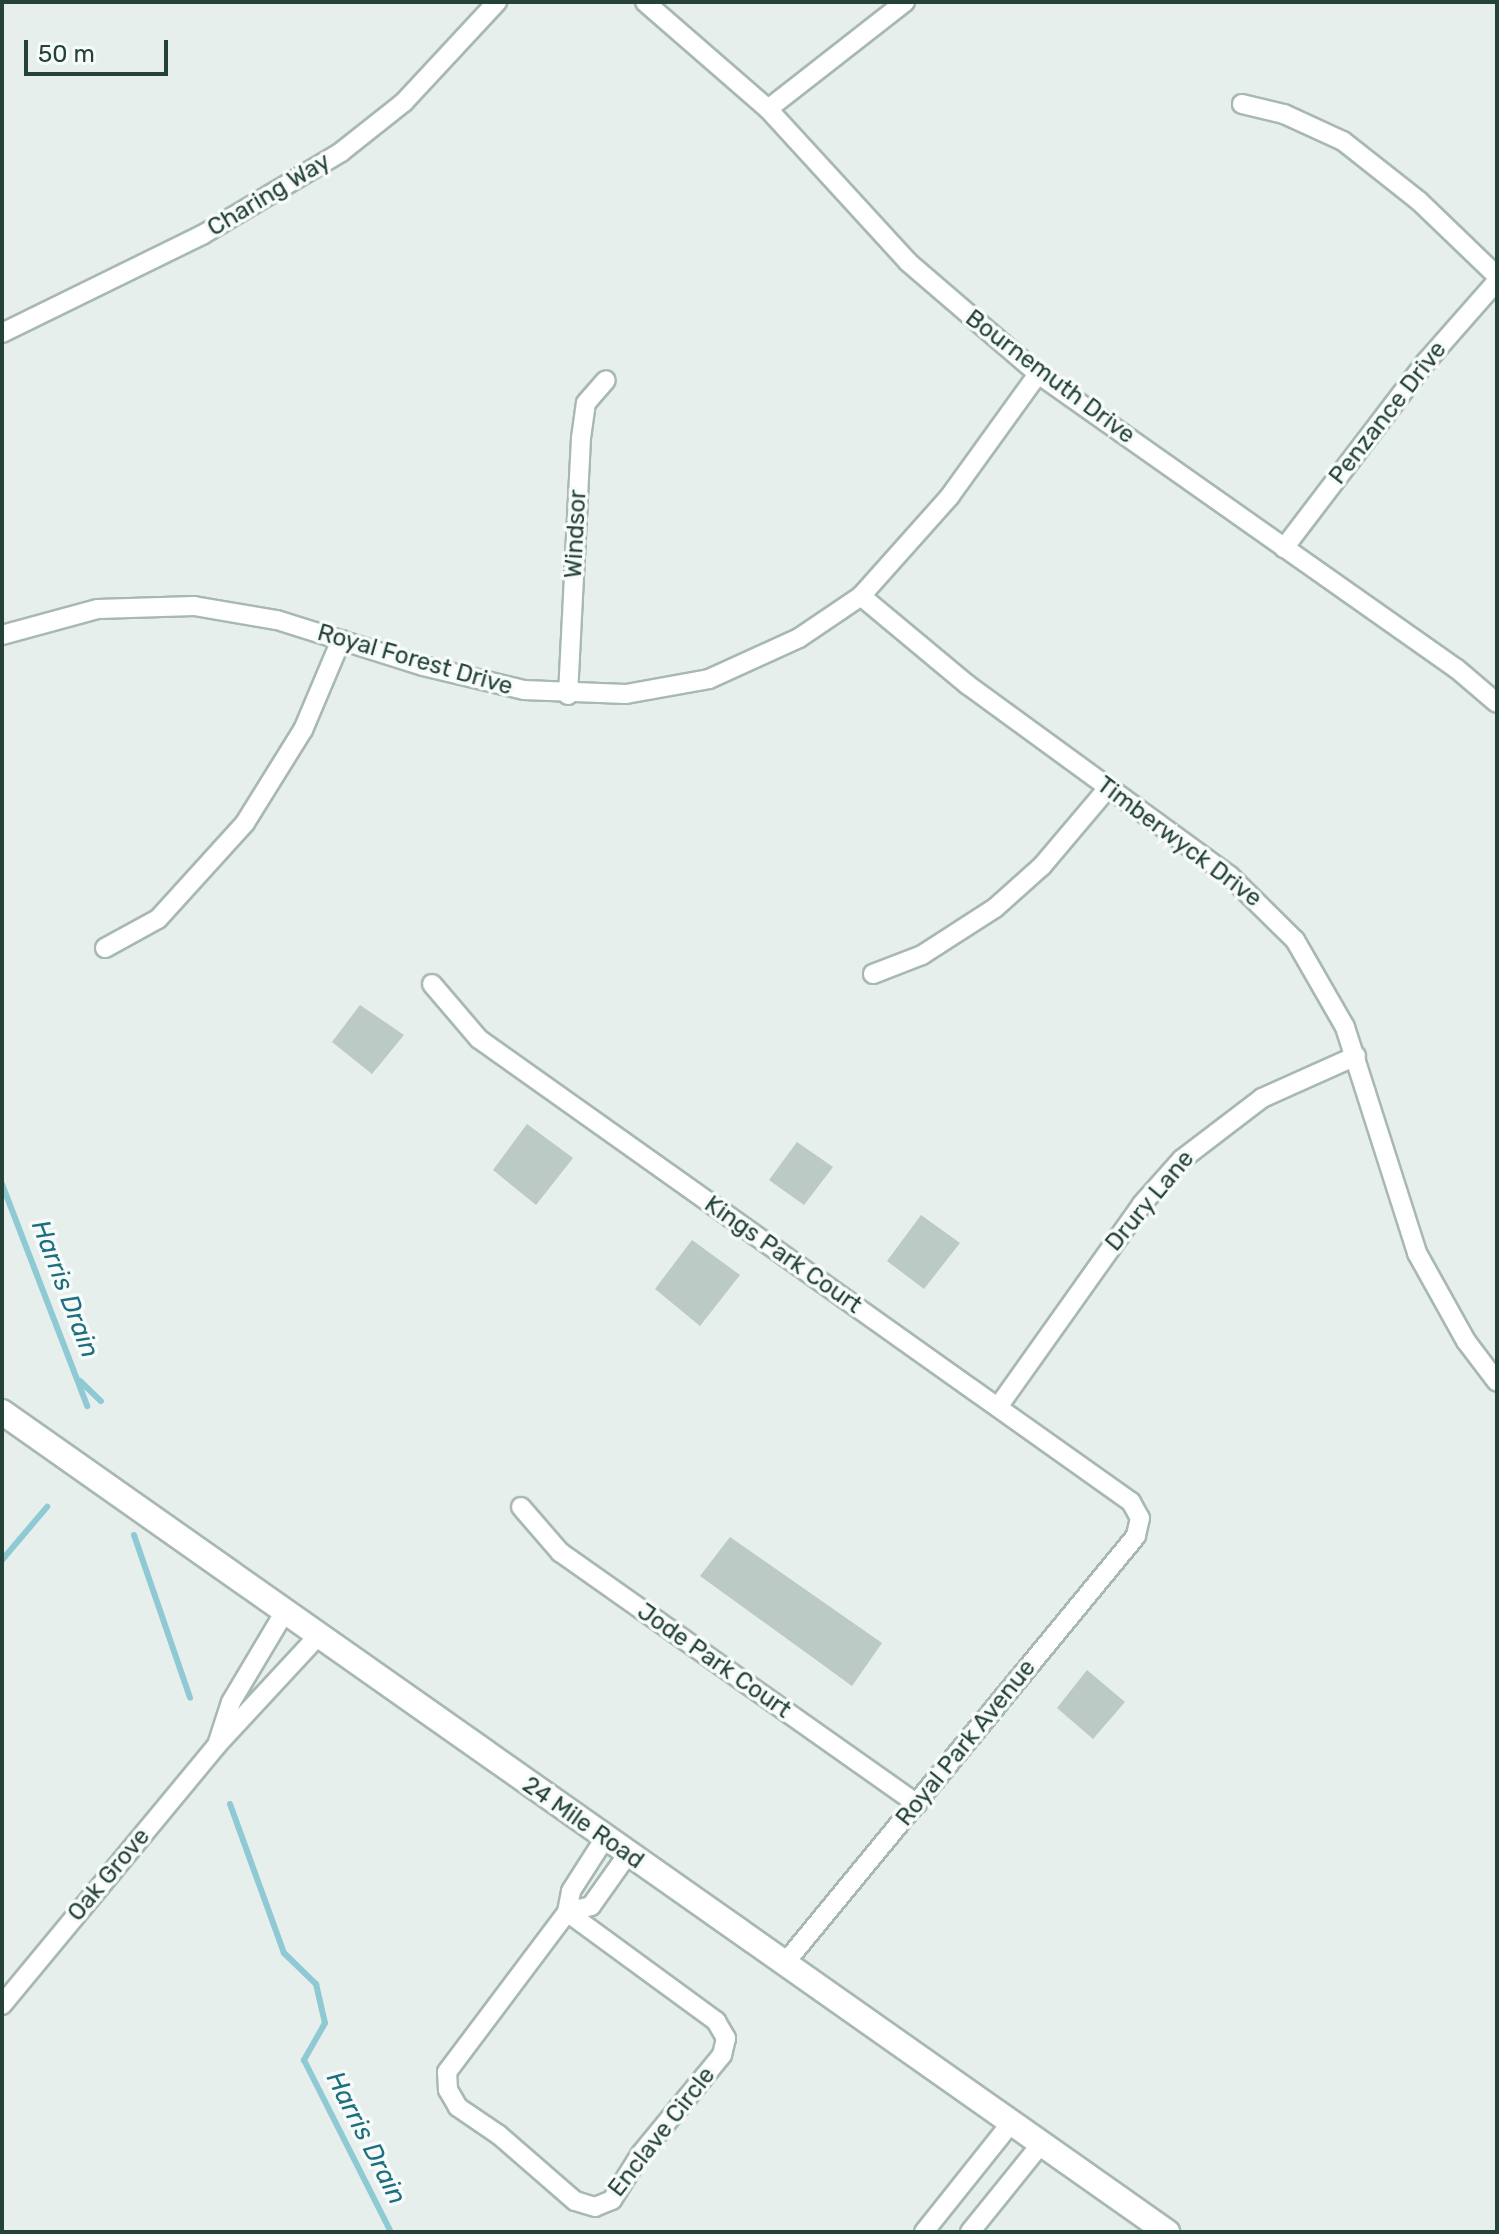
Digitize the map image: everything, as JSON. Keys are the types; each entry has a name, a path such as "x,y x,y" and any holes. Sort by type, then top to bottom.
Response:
{"street":[{"name":"Charing Way","path":"2,333 202,235 341,152 404,102 497,2"},
{"name":"Bournemuth Drive","path":"645,2 768,109 908,262 1038,374 1457,669 1497,703"},
{"path":"768,109 905,2"},
{"path":"1242,104 1284,114 1343,141 1419,201 1497,279"},
{"name":"Penzance Drive","path":"1284,548 1425,363 1497,279"},
{"name":"Royal Forest Drive","path":"2,635 72,614 158,605 232,611 475,681 568,695 626,694 709,679 799,638 861,596 950,496 1038,374"},
{"name":"Windsor","path":"568,695 581,438 586,403 606,380"},
{"name":"Timberwyck Drive","path":"861,596 968,685 1266,907 1308,957 1356,1056 1417,1253 1466,1341 1497,1382"},
{"path":"105,948 158,919 245,823 303,730 341,640"},
{"path":"873,974 922,955 995,908 1042,866 1108,788"},
{"name":"Kings Park Court","path":"432,984 479,1039 1131,1502 1140,1518"},
{"name":"Drury Lane","path":"998,1407 1142,1204 1181,1160 1262,1098 1356,1056"},
{"name":"24 Mile Road","path":"2,1412 317,1637 1167,2232"},
{"name":"Jode Park Court","path":"521,1507 560,1552 917,1804"},
{"name":"Royal Park Avenue","path":"785,1963 1136,1536 1140,1518"},
{"name":"Oak Grove","path":"217,1745 231,1702 284,1613"},
{"name":"Oak Grove","path":"2,2005 217,1745 317,1637"},
{"name":"Enclave Circle","path":"567,1912 716,2021 726,2038 722,2055 640,2155 612,2200 595,2207 575,2201 499,2135 458,2107 448,2090 447,2072 567,1912 571,1891 605,1838"},
{"name":"Enclave Circle","path":"567,1912 591,1906 628,1854"},
{"path":"924,2232 1011,2123"},
{"path":"970,2232 1041,2144"}],"building":[{"path":"360,1005 404,1035 372,1074 332,1042"},
{"path":"527,1124 573,1158 536,1205 493,1170"},
{"path":"797,1142 833,1167 804,1205 769,1180"},
{"path":"921,1215 960,1243 924,1289 887,1261"},
{"path":"692,1240 740,1275 700,1326 655,1289"},
{"path":"730,1537 882,1643 852,1686 700,1576"},
{"path":"1087,1670 1125,1702 1093,1739 1057,1708"}],"waterway":[{"name":"Harris Drain","path":"2,1184 87,1406"},
{"name":"Harris Drain","path":"80,1381 101,1401"},
{"path":"2,1560 47,1507"},
{"name":"Harris Drain","path":"134,1535 190,1698"},
{"name":"Harris Drain","path":"230,1804 284,1953 316,1984 325,2023 304,2060 391,2232"}]}
